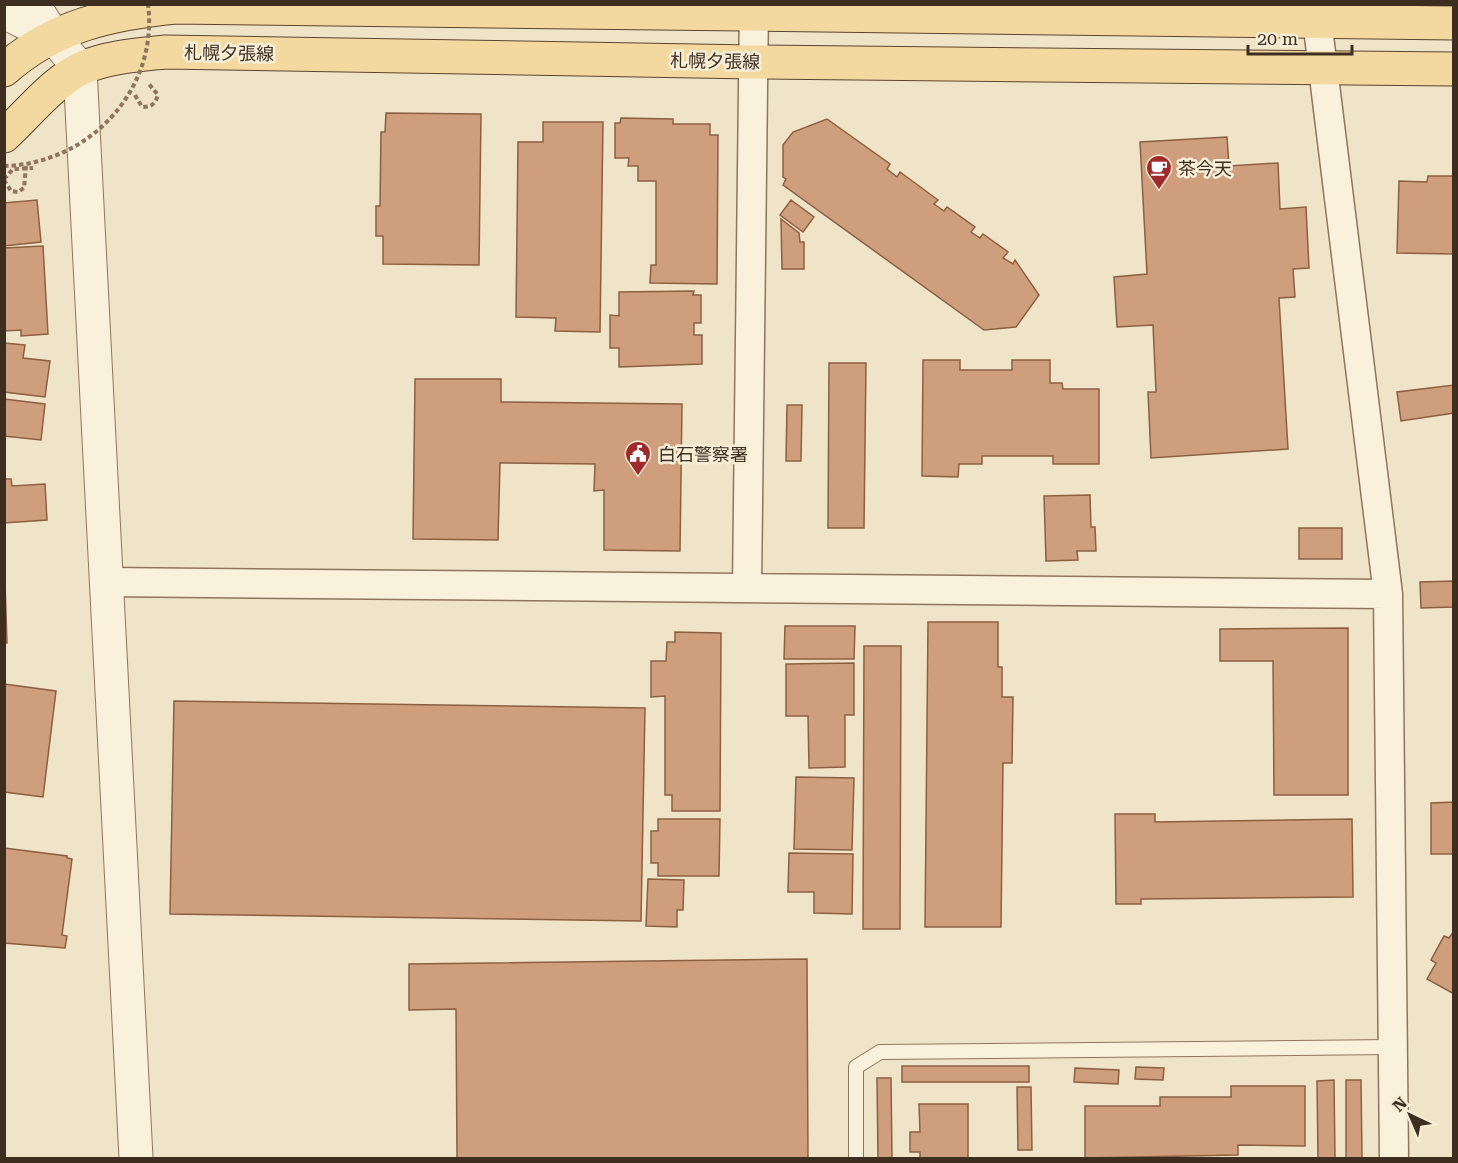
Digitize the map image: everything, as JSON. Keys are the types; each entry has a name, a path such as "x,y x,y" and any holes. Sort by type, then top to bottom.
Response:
{"main road":[{"path":"4,70 37,45 89,22 127,12 165,6 1316,12 1454,22"},
{"name":"札幌夕張線","path":"4,136 52,90 80,69 114,58 165,52 753,62 1454,69"}],"street":[{"path":"33,4 54,37 80,69 136,1158"},
{"path":"747,588 754,9"},
{"path":"4,12 54,37"},
{"path":"1316,12 1388,594 1394,1158"},
{"path":"106,582 1388,594"}],"lane":[{"path":"856,1158 856,1067 880,1052 1392,1047"}],"path":[{"path":"4,166 26,166 63,155 81,146 98,131 126,100 141,72 151,35 165,6"},
{"path":"135,95 142,107 149,107 155,102 158,94 149,84"},
{"path":"26,166 24,188 18,192 11,191 4,180 14,169 33,168"}],"building":[{"path":"386,113 481,114 479,265 383,264 383,236 376,236 376,206 380,206 381,132 385,132"},
{"path":"621,118 673,119 673,124 710,124 710,135 718,135 717,284 650,283 651,265 656,265 656,181 638,181 638,166 628,166 629,158 615,158 615,123 620,123"},
{"path":"827,119 890,164 887,169 897,177 900,172 938,200 934,204 944,211 947,207 975,227 971,232 980,238 983,234 1008,252 1003,258 1013,264 1015,260 1039,295 1016,327 984,330 783,185 786,179 783,177 783,145 793,132"},
{"path":"543,122 603,122 600,332 555,331 556,318 516,317 518,142 543,142"},
{"path":"1227,137 1229,166 1278,163 1280,209 1306,207 1309,268 1293,269 1295,297 1279,298 1288,449 1151,458 1148,392 1156,392 1153,325 1117,327 1114,277 1147,274 1140,142"},
{"path":"1428,176 1454,176 1454,254 1397,253 1399,181 1427,182"},
{"path":"37,200 41,242 4,246 4,203"},
{"path":"791,200 814,217 803,232 780,215"},
{"path":"781,219 799,233 800,242 804,242 804,269 782,269"},
{"path":"43,246 48,334 21,336 21,330 4,331 4,248"},
{"path":"694,291 693,295 701,295 701,323 694,323 694,335 702,335 702,364 619,367 619,348 610,348 610,315 619,316 619,292"},
{"path":"4,343 25,345 23,358 50,361 45,397 4,392"},
{"path":"923,360 960,360 960,370 1012,370 1012,360 1050,360 1050,383 1062,383 1063,389 1099,389 1099,464 1053,464 1053,456 982,456 982,464 959,464 958,477 922,476"},
{"path":"829,363 866,363 864,528 828,528"},
{"name":"白石警察署","path":"415,379 501,379 501,402 682,404 680,551 604,550 604,490 594,491 595,464 500,463 498,540 413,539"},
{"path":"1454,385 1454,413 1401,421 1397,392"},
{"path":"4,399 45,404 41,440 4,436"},
{"path":"787,405 802,405 801,461 786,461"},
{"path":"4,479 11,479 12,486 45,484 47,520 4,523"},
{"path":"1090,495 1091,527 1095,527 1096,551 1077,551 1078,560 1046,561 1044,496"},
{"path":"1299,528 1342,528 1342,559 1299,559"},
{"path":"1454,581 1454,607 1421,608 1420,582"},
{"path":"5,582 7,643 4,643"},
{"path":"928,622 998,622 998,667 1002,667 1002,697 1013,697 1012,763 1003,763 1001,927 925,927"},
{"path":"785,626 855,626 854,659 784,659"},
{"path":"1348,628 1348,795 1274,795 1273,661 1220,661 1220,629"},
{"path":"675,632 721,633 720,811 672,811 672,795 665,795 665,696 651,697 651,661 666,661 667,642 675,642"},
{"path":"864,646 901,646 900,929 863,929"},
{"path":"854,663 854,715 845,715 845,767 809,768 808,716 786,716 786,664"},
{"path":"4,684 56,691 43,797 4,792"},
{"path":"174,701 645,708 641,921 170,914"},
{"path":"796,777 854,778 852,850 794,849"},
{"path":"1454,802 1454,854 1431,854 1431,803"},
{"path":"1115,814 1155,814 1155,822 1352,819 1353,897 1141,899 1141,904 1116,904"},
{"path":"658,819 720,819 719,876 658,876 658,863 651,863 651,831 658,831"},
{"path":"4,848 67,856 72,859 62,935 67,936 65,948 4,943"},
{"path":"789,853 853,854 852,914 814,913 814,892 788,892"},
{"path":"648,879 684,880 683,910 677,910 677,927 646,926"},
{"path":"1454,931 1454,994 1427,979 1436,963 1431,960 1444,936 1449,938"},
{"path":"807,959 808,1158 457,1158 456,1009 409,1010 409,964"},
{"path":"902,1066 1029,1066 1029,1082 902,1082"},
{"path":"1136,1067 1164,1068 1163,1080 1135,1079"},
{"path":"1075,1068 1119,1070 1118,1084 1074,1082"},
{"path":"877,1078 891,1078 892,1158 878,1158"},
{"path":"1334,1080 1335,1158 1318,1158 1317,1081"},
{"path":"1346,1080 1361,1080 1362,1158 1346,1158"},
{"path":"1231,1086 1305,1086 1305,1146 1238,1145 1238,1155 1085,1158 1085,1106 1160,1106 1160,1097 1231,1097"},
{"path":"1017,1087 1031,1087 1032,1150 1018,1150"},
{"path":"919,1104 968,1104 968,1158 920,1158 920,1152 910,1152 910,1132 920,1132"}],"place":[{"name":"茶今天","path":"1159,191"},
{"name":"白石警察署","path":"638,477"}]}
